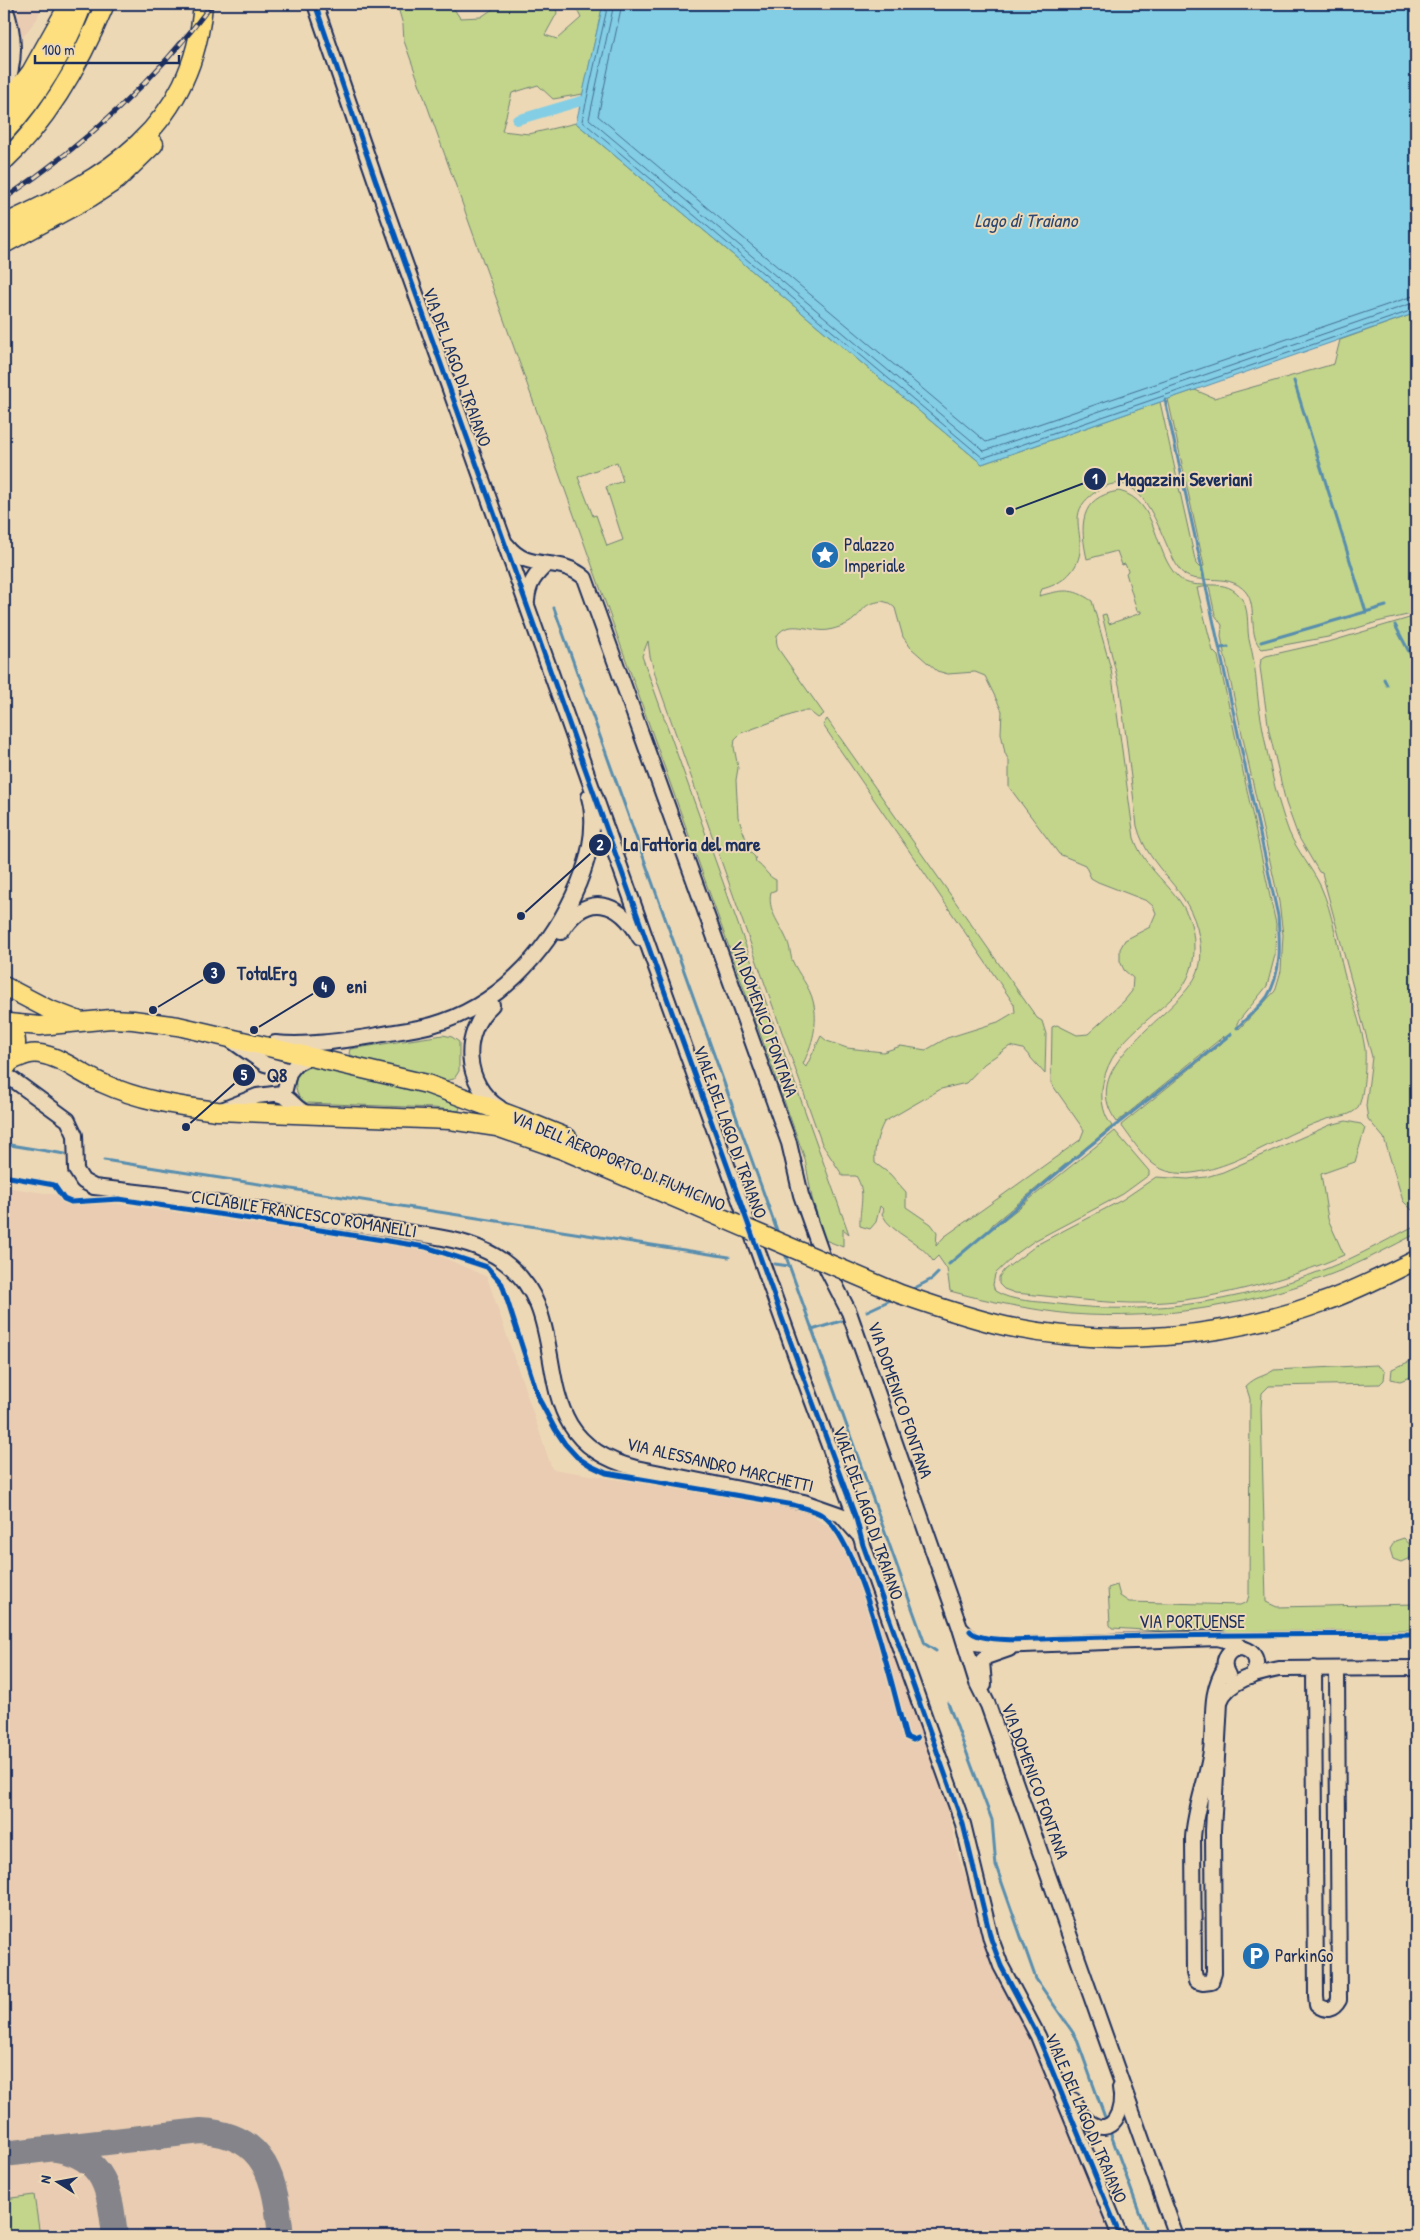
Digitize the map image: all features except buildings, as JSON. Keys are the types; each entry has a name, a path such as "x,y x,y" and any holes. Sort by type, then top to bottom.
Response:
{"main road":[{"path":"4,106 31,72 69,4"},
{"path":"4,133 44,82 70,35 83,4"},
{"path":"4,161 28,136 60,93 92,35 105,4"},
{"path":"4,244 91,197 117,180 155,143 171,121 184,98 194,70 201,32 203,4"},
{"path":"4,224 51,203 94,178 124,156 145,137 177,96 192,67 201,32"},
{"path":"4,986 48,1009 82,1022"},
{"name":"VIA DELL'AEROPORTO DI FIUMICINO","path":"6,1022 40,1026 111,1019 178,1026 428,1084 516,1116 566,1144 900,1294 957,1313 1006,1326 1060,1334 1118,1338 1196,1334 1241,1325 1322,1303 1368,1284 1416,1260"},
{"path":"6,1022 14,1032 16,1042 15,1052 6,1068"},
{"name":"VIA DELL'AEROPORTO DI FIUMICINO","path":"6,1068 26,1054 49,1056 102,1083 154,1102 217,1111 450,1120 474,1122 518,1132 566,1144 904,1284 958,1302 1050,1322 1104,1326 1142,1326 1197,1322 1236,1315 1328,1289 1416,1248"}],"street":[{"name":"VIA DEL LAGO DI TRAIANO","path":"315,4 375,179 575,739"},
{"path":"4,5 12,30 14,46 13,64 4,92"},
{"path":"505,542 514,554 522,558 548,564"},
{"path":"527,603 531,582 536,574 548,564"},
{"name":"VIA DOMENICO FONTANA","path":"548,564 566,566 585,578 789,1142 802,1195 827,1269 849,1312 959,1625 977,1683 988,1705 1176,2236"},
{"name":"VIALE DEL LAGO DI TRAIANO","path":"575,739 796,1357 856,1518 863,1545 963,1824 991,1939 1001,1966 1038,2036 1120,2236"},
{"path":"220,1036 278,1043 332,1042 425,1026 470,1010 498,992 532,961 562,919 580,880 590,844 592,820 590,802 581,770 582,759"},
{"path":"580,880 586,895 613,908 626,918 654,962"},
{"path":"516,1116 496,1105 483,1094 475,1079 471,1064 470,1048 475,1026 492,1005 537,965 568,922 593,905 602,904"},
{"path":"217,1111 237,1106 257,1096 282,1093 286,1089 288,1077 296,1064 335,1048 441,1030 473,1017 492,1005"},
{"path":"220,1036 238,1044 264,1064 284,1069 288,1077"},
{"name":"VIA ALESSANDRO MARCHETTI","path":"6,1068 12,1079 68,1120 75,1135 76,1170 84,1181 94,1187 163,1194 441,1238 469,1244 495,1256 518,1274 534,1296 546,1333 561,1406 574,1431 587,1445 602,1456 628,1466 789,1498 822,1508 844,1517 855,1529 863,1545"},
{"path":"276,1094 288,1097 302,1112 309,1114"},
{"name":"VIA PORTUENSE","path":"959,1625 968,1638 975,1643 998,1646 1217,1638 1228,1640 1242,1648"},
{"name":"VIA PORTUENSE","path":"1202,1640 1218,1649 1225,1663"},
{"name":"VIA PORTUENSE","path":"988,1705 982,1662 994,1654 1021,1645"},
{"path":"1279,1670 1257,1662 1252,1653 1242,1648 1230,1651 1216,1685 1211,1751 1195,1816 1194,1830 1194,1973 1196,1981 1203,1983 1211,1982 1214,1973 1213,1823 1220,1702 1222,1695 1230,1686 1261,1672 1314,1668 1416,1668"},
{"path":"1225,1663 1230,1677 1245,1679 1254,1673 1257,1662"},
{"path":"1314,1668 1316,1996 1317,2005 1322,2009 1330,2010 1336,2006 1339,2000 1337,1668"},
{"path":"1038,2036 1059,2071 1080,2114 1089,2123 1105,2125 1120,2115 1122,2094 1110,2048"}],"shaded area":[{"path":"4,4 42,4 37,19 4,60"},
{"path":"4,1187 425,1249 487,1277 552,1469 800,1508 856,1545 942,1780 958,1855 1005,1990 1058,2089 1112,2236 4,2236"}],"green space":[{"path":"397,4 454,4 452,6 460,18 481,17 500,4 555,4 557,13 545,35 557,39 581,18 574,4 603,4 583,94 553,99 538,85 512,93 502,131 529,134 576,123 982,464 1160,402 1196,564 1200,568 1204,566 1168,399 1195,390 1214,398 1334,364 1340,340 1416,313 1416,613 1377,622 1328,637 1262,649 1255,637 1250,599 1246,592 1238,585 1230,582 1194,578 1186,575 1180,570 1173,558 1150,509 1140,495 1128,486 1114,484 1097,491 1082,505 1078,519 1080,552 1075,566 1061,581 1042,589 1039,596 1067,591 1079,593 1092,601 1111,669 1134,838 1150,866 1180,901 1187,914 1193,930 1194,955 1190,972 1183,987 1132,1034 1112,1059 1106,1073 1102,1095 1105,1113 1112,1126 993,1224 987,1232 1115,1131 1149,1171 1149,1175 1123,1194 1034,1241 1016,1254 995,1274 993,1285 995,1291 1017,1299 1094,1307 1131,1308 1204,1302 1276,1286 1311,1275 1354,1257 1416,1225 1416,1234 1342,1270 1310,1282 1243,1301 1175,1312 1105,1316 1041,1310 994,1302 950,1291 947,1269 938,1256 933,1261 921,1248 892,1227 882,1214 884,1210 880,1206 876,1222 870,1229 860,1226 862,1194 859,1182 856,1176 843,1176 822,1144 657,681 648,641 642,656 849,1234 843,1229 843,1247 825,1240 812,1198 805,1159 404,41 403,25","holes":["617,462 623,481 606,487 623,540 607,546 596,515 593,516 578,477","882,601 889,603 895,608 903,637 911,648 937,671 948,674 975,672 985,676 1002,711 1001,733 1005,753 1009,761 1009,787 1059,854 1085,865 1091,878 1098,882 1147,901 1153,906 1156,913 1150,927 1125,940 1120,949 1120,961 1124,970 1133,978 1132,991 1124,1001 1088,1034 1077,1035 1057,1025 1052,1027 1051,1083 1084,1130 1080,1140 944,1237 936,1246 937,1232 931,1224 906,1207 906,1192 890,1174 875,1163 878,1137 884,1122 941,1089 966,1083 984,1064 1010,1046 1023,1049 1045,1074 1046,1034 1042,1021 1037,1018 827,719 823,725 1014,1004 1015,1012 998,1022 947,1038 926,1050 901,1046 883,1052 847,1048 827,1041 821,1036 806,1067 803,1064 812,1042 815,1026 813,1001 792,960 789,946 772,910 770,898 771,892 776,890 776,880 756,862 738,817 736,780 738,768 734,747 735,739 741,733 802,711 809,711 818,718 824,714 779,650 776,641 778,634 791,627 829,630 846,625 865,607"]},
{"path":"1119,491 1132,497 1142,505 1149,516 1170,567 1178,577 1185,582 1194,584 1220,585 1229,588 1236,592 1243,601 1254,660 1259,707 1279,802 1292,839 1325,897 1365,1049 1362,1096 1356,1110 1344,1116 1315,1123 1232,1162 1213,1169 1192,1173 1171,1172 1161,1169 1152,1163 1121,1125 1222,1043 1224,1036 1117,1122 1107,1100 1108,1080 1119,1060 1135,1041 1188,988 1198,971 1201,954 1194,919 1187,905 1150,856 1137,826 1120,689 1102,615 1106,614 1109,624 1141,613 1141,611 1137,611 1126,573 1128,571 1125,564 1122,565 1117,551 1087,559 1083,536 1085,515 1089,507 1106,494","holes":["1209,586 1215,615 1222,625 1221,636 1224,652 1279,902 1283,935 1281,971 1275,991 1239,1029 1237,1023 1267,986 1275,955 1276,924 1218,656 1213,651 1197,588"]},
{"path":"1416,616 1416,1211 1412,1210 1403,1201 1384,1138 1368,1119 1366,1106 1372,1057 1322,873 1319,872 1298,836 1286,803 1269,731 1260,667 1261,659 1266,656 1332,641"},
{"path":"443,1035 452,1037 459,1042 459,1071 454,1079 444,1081 362,1060 349,1054 350,1049"},
{"path":"317,1065 461,1101 459,1111 434,1108 307,1103 300,1098 297,1092 296,1077 305,1067"},
{"path":"1346,1121 1361,1124 1365,1128 1355,1162 1321,1174 1328,1219 1344,1255 1298,1273 1248,1288 1222,1294 1172,1301 1131,1303 1082,1300 1015,1293 1004,1289 999,1284 999,1277 1004,1270 1038,1244 1122,1200 1156,1177 1188,1179 1206,1177 1223,1172 1330,1125"},
{"path":"1416,1360 1416,1375 1400,1381 1391,1379 1392,1369"},
{"path":"1377,1365 1385,1371 1384,1380 1380,1384 1269,1386 1262,1393 1266,1602 1277,1607 1416,1604 1416,1630 1176,1632 1112,1628 1110,1625 1108,1588 1117,1585 1120,1596 1129,1602 1240,1605 1247,1602 1249,1595 1250,1399 1246,1386 1274,1370"},
{"path":"1404,1538 1412,1547 1412,1557 1401,1562 1393,1559 1390,1549 1395,1541"},
{"path":"34,2195 40,2236 4,2236 4,2199"}],"water":[{"name":"Lago di Traiano","path":"603,4 1416,4 1416,313 982,464 576,123"}],"waterway":[{"path":"517,120 581,101"},
{"path":"1294,381 1366,612"},
{"path":"1165,400 1278,916 1279,958 1272,988 1264,1001 1237,1028"},
{"path":"1261,642 1386,606"},
{"path":"554,608 779,1236"},
{"path":"1395,625 1416,665"},
{"path":"1221,648 1228,647"},
{"path":"1384,679 1387,685"},
{"path":"949,1264 1087,1148 1231,1034"},
{"path":"4,1144 65,1154"},
{"path":"104,1160 729,1257"},
{"path":"784,1251 925,1644 936,1651"},
{"path":"775,1264 789,1266"},
{"path":"909,1291 932,1279 938,1273"},
{"path":"867,1311 895,1298"},
{"path":"812,1330 841,1321"},
{"path":"948,1703 992,1820 996,1866 1036,1979 1076,2037 1107,2123"},
{"path":"1109,2129 1148,2236"}],"taxiway":[{"path":"4,2154 201,2131 223,2134 241,2141 254,2151 264,2164 271,2179 281,2236"},
{"path":"56,2149 73,2153 86,2160 96,2169 108,2192 115,2236"}],"railway":[{"path":"4,199 62,157 142,86 167,60 212,4"}],"cycle path":[{"path":"315,4 375,179 654,962 856,1518 863,1545 963,1824 991,1939 1001,1966 1038,2036 1120,2236"},
{"name":"CICLABILE FRANCESCO ROMANELLI","path":"4,1176 54,1185 64,1199 71,1202 119,1199 270,1222 426,1247 487,1267 502,1284 539,1399 555,1429 577,1457 606,1473 794,1505 812,1510 822,1515 836,1530 862,1584 884,1653 906,1737 913,1740 917,1738"},
{"path":"970,1631 988,1638 1017,1640 1156,1636 1416,1634"}],"place":[{"name":"Magazzini Severiani","path":"1010,511"},
{"name":"Palazzo Imperiale","path":"825,555"},
{"name":"La Fattoria del mare","path":"521,916"},
{"name":"TotalErg","path":"153,1010"},
{"name":"eni","path":"254,1030"},
{"name":"Q8","path":"186,1127"},
{"name":"ParkinGo","path":"1256,1956"}]}
